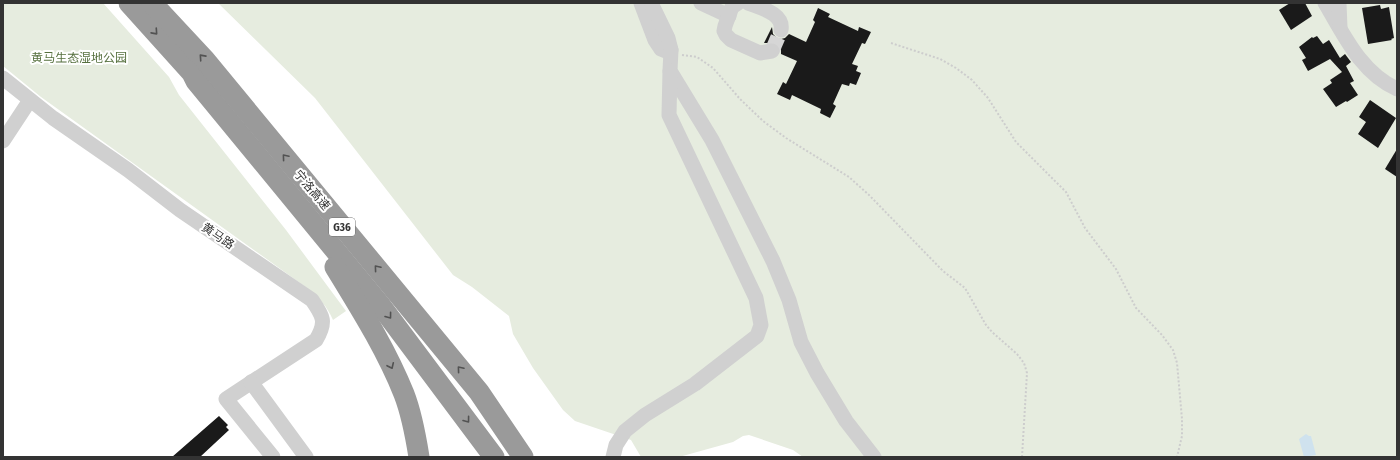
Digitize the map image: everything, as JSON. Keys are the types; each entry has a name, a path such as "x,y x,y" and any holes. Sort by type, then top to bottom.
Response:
{"highway":[{"name":"宁洛高速","path":"129,3 192,73 196,81 381,306 494,457"},
{"name":"宁洛高速","path":"152,3 205,60 479,392 523,457"},
{"path":"196,81 335,267 373,328 405,395 419,457"},
{"path":"479,392 530,457"}],"street":[{"path":"738,3 732,8 725,26 724,31 726,35 730,40 760,53 772,51"},
{"path":"748,3 780,19 782,24 781,30"},
{"path":"1325,3 1352,50 1372,72 1397,89"},
{"path":"1339,3 1340,28"},
{"path":"613,457 616,445 625,431 645,415 695,384 756,336 761,325 756,298 669,115 671,53 668,38 652,4"},
{"path":"705,4 729,16"},
{"path":"670,71 712,140 770,254 789,300 801,342 817,373 846,421 874,457"},
{"name":"黄马路","path":"3,78 53,118 128,170 180,210 312,300 320,311 323,322 322,329 316,340 226,399 273,457"},
{"path":"3,141 30,100"},
{"path":"251,382 306,457"}],"path":[{"path":"891,43 940,59 956,68 972,80 988,98 1016,142 1066,192 1085,228 1116,269 1136,308 1173,350 1177,363 1182,419 1182,436 1177,457"},
{"path":"671,53 697,56 713,68 740,99 764,121 786,138 854,182 869,195 943,271 965,288 986,325 1017,354 1024,363 1027,379 1022,457"}],"green space":[{"name":"黄马生态湿地公园","path":"3,3 103,3 169,77 179,95 286,230 346,311 333,320 322,302 307,288 41,97 3,66"},
{"path":"218,3 1397,3 1397,457 803,457 793,450 749,435 743,436 733,442 679,457 641,457 631,440 575,421 563,410 533,368 513,334 509,316 472,287 453,275 315,98"}],"water":[{"path":"1306,434 1311,436 1316,455 1304,457 1299,439"}],"building":[{"path":"1290,3 1305,3 1312,16 1291,30 1279,10"},
{"path":"1380,5 1381,9 1389,7 1394,38 1391,39 1392,40 1368,44 1362,8"},
{"path":"818,8 830,14 828,17 858,31 859,27 871,32 865,44 862,43 852,64 858,66 856,71 861,73 856,85 850,83 849,86 842,84 833,104 836,106 830,118 820,113 821,109 792,95 790,100 777,94 783,82 786,84 797,61 781,54 781,50 776,43 764,43 772,27 773,34 777,38 785,38 789,34 806,42 815,22 813,20"},
{"path":"1317,36 1323,44 1329,40 1340,58 1345,54 1351,62 1346,66 1354,81 1350,83 1358,95 1336,107 1323,89 1332,83 1330,80 1342,72 1330,59 1308,71 1302,60 1306,58 1299,47 1312,37"},
{"path":"1370,100 1396,118 1378,148 1358,134 1366,122 1359,117"},
{"path":"1397,149 1397,177 1385,169"},
{"path":"219,416 228,425 226,427 229,430 200,457 172,457"}],"tunnel":[{"path":"772,51 781,30"}]}
